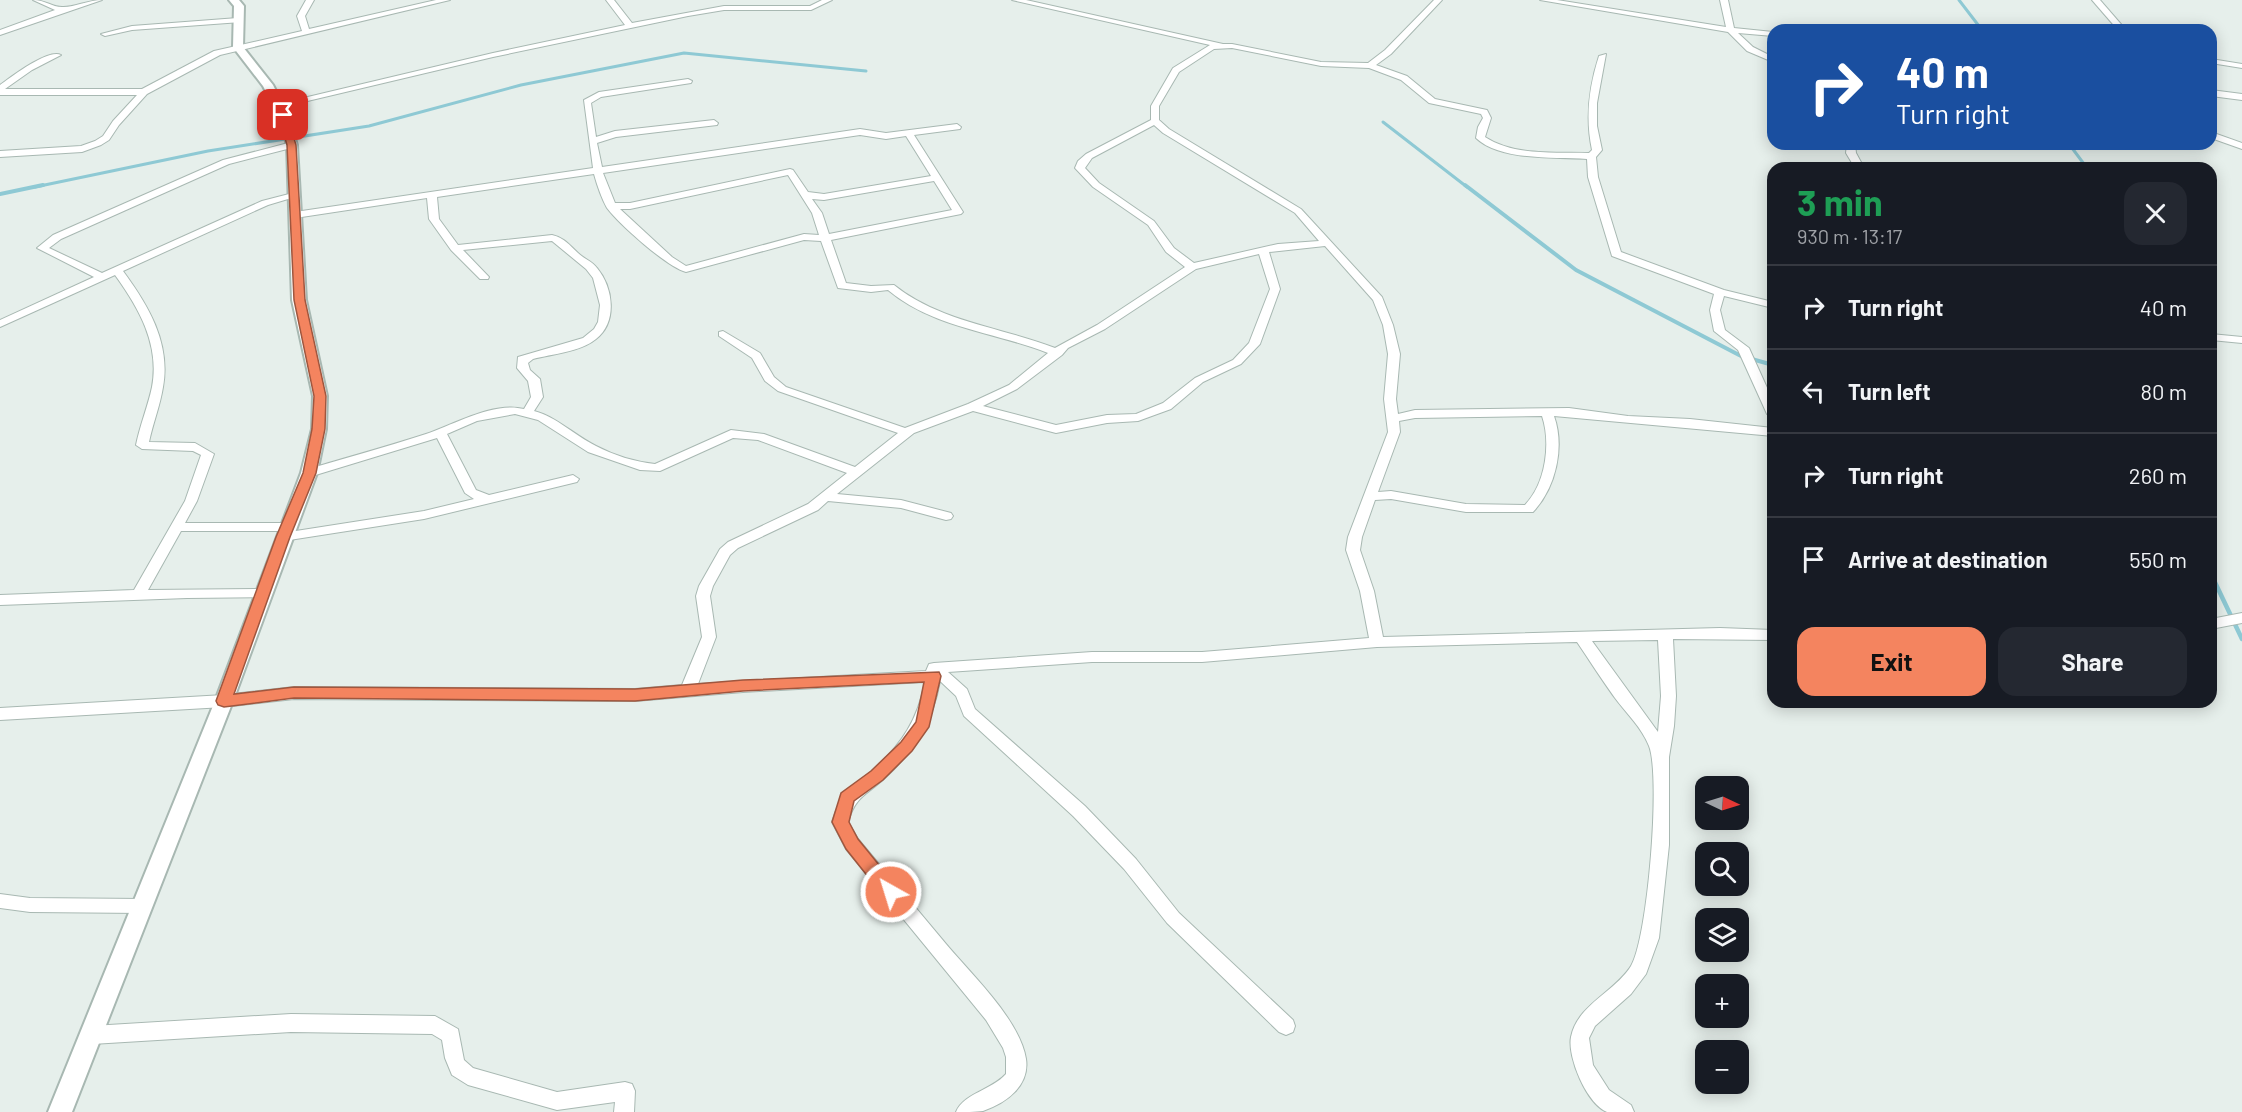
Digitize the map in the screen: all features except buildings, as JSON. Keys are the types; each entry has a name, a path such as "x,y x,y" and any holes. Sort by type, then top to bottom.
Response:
{"street":[{"path":"37,0 62,10"},
{"path":"0,33 62,10 98,0"},
{"path":"60,1112 224,701 285,532 309,473 319,429 320,396 299,300 290,140 278,105 268,85 238,47 239,6 234,0"},
{"path":"306,33 301,16 310,0"},
{"path":"405,10 415,0"},
{"path":"0,154 82,149 98,143 106,138 116,123 144,93 209,56 238,47 446,0"},
{"path":"610,0 630,26"},
{"path":"278,105 630,26 724,8 811,8 828,0"},
{"path":"1016,0 1312,63 1370,66 1404,78 1432,101 1484,112 1487,118 1480,138 1488,146 1505,149 1591,156 1597,150 1592,129 1593,101 1596,79 1603,56"},
{"path":"1370,66 1388,52 1438,0"},
{"path":"1544,0 1731,30 1767,33"},
{"path":"1724,0 1731,30 1750,50 1767,57"},
{"path":"2096,0 2117,24"},
{"path":"105,34 132,28 238,20"},
{"path":"1223,45 1212,47 1176,70 1155,106 1155,121 1166,131 1298,211 1378,299 1394,354 1390,399 1394,432 1355,537 1353,550 1368,591 1377,642"},
{"path":"1,92 29,68 57,55"},
{"path":"2217,62 2242,66"},
{"path":"688,81 591,99 587,102 594,141 596,172 611,206 628,224 681,268 694,267 804,237 825,238 958,212 908,133"},
{"path":"1,92 144,93"},
{"path":"2217,94 2242,98"},
{"path":"1155,121 1089,156 1081,163 1080,168 1096,185 1151,223 1170,250 1192,267"},
{"path":"594,141 615,134 714,123"},
{"path":"295,215 860,132 886,136 957,127"},
{"path":"2217,137 2242,146"},
{"path":"102,277 44,250 41,246 226,162 290,140"},
{"path":"1591,156 1593,177 1616,254 1720,292 1767,304"},
{"path":"611,206 630,206 790,172 817,213 842,286 871,289 890,287 906,302 931,314 1011,336 1058,353"},
{"path":"806,195 824,197 936,178"},
{"path":"432,195 434,219 455,248 484,277"},
{"path":"0,324 265,203 294,196"},
{"path":"455,248 552,238 562,240 575,256 594,271 605,290 607,301 601,325 592,338 522,358 521,366 525,374 534,379 537,397 528,411"},
{"path":"688,690 709,637 703,596 726,552 746,538 799,515 906,432 972,407 1013,387 1064,346 1101,327 1192,267 1263,250 1328,243"},
{"path":"972,407 1056,429 1107,419 1138,417 1167,406 1199,380 1237,362 1254,344 1275,289 1263,250"},
{"path":"117,271 140,301 158,351 159,377 142,445 195,447 208,454 191,501 138,595"},
{"path":"1720,292 1715,310 1720,331 1743,348 1767,401"},
{"path":"723,334 759,359 768,377 782,388 906,432"},
{"path":"2217,338 2242,340"},
{"path":"309,473 440,433 474,418 515,410 528,411 552,423 573,439 592,449 640,466 656,468 731,434 760,437 856,472"},
{"path":"1372,496 1391,495 1466,508 1528,509 1542,491 1552,451 1554,435 1547,412"},
{"path":"1394,418 1426,413 1576,412 1628,420 1690,423 1767,431"},
{"path":"440,433 471,493 487,499"},
{"path":"177,528 285,532 424,515 573,479"},
{"path":"825,497 901,504 946,516"},
{"path":"0,600 138,595 263,594"},
{"path":"2217,623 2241,619"},
{"path":"0,714 224,701 294,693 635,695 934,672 1092,657 1202,657 1377,642 1665,634 1767,635"},
{"path":"1624,1112 1602,1096 1584,1068 1580,1038 1588,1020 1625,988 1641,968 1650,938 1661,844 1661,758 1668,729 1670,688 1665,634"},
{"path":"1581,636 1622,696 1644,720 1658,746 1661,758"},
{"path":"934,672 962,693 969,712 1079,811 1130,864 1173,918 1286,1026"},
{"path":"934,672 923,723 907,746 877,776 847,798 840,822 852,844 986,1005 1006,1033 1016,1054 1015,1076 1006,1088 976,1103 966,1112"},
{"path":"0,901 30,905 143,906"},
{"path":"92,1035 291,1023 435,1025 445,1029 451,1035 454,1063 459,1071 468,1076 557,1101 625,1091 624,1112"}],"waterway":[{"path":"1959,0 1977,24"},
{"path":"35,187 208,151 369,126 521,85 684,53 866,71"},
{"path":"1383,122 1467,187"},
{"path":"2074,150 2082,162"},
{"path":"0,194 43,185"},
{"path":"1465,185 1576,270 1741,356 1767,363"},
{"path":"2217,587 2242,639"}],"route":[{"path":"283,115 292,145 299,300 320,396 319,429 309,473 283,537 224,701 294,693 635,695 743,686 933,676 931,698 923,723 907,746 877,776 847,798 840,822 852,844 891,892"}]}
